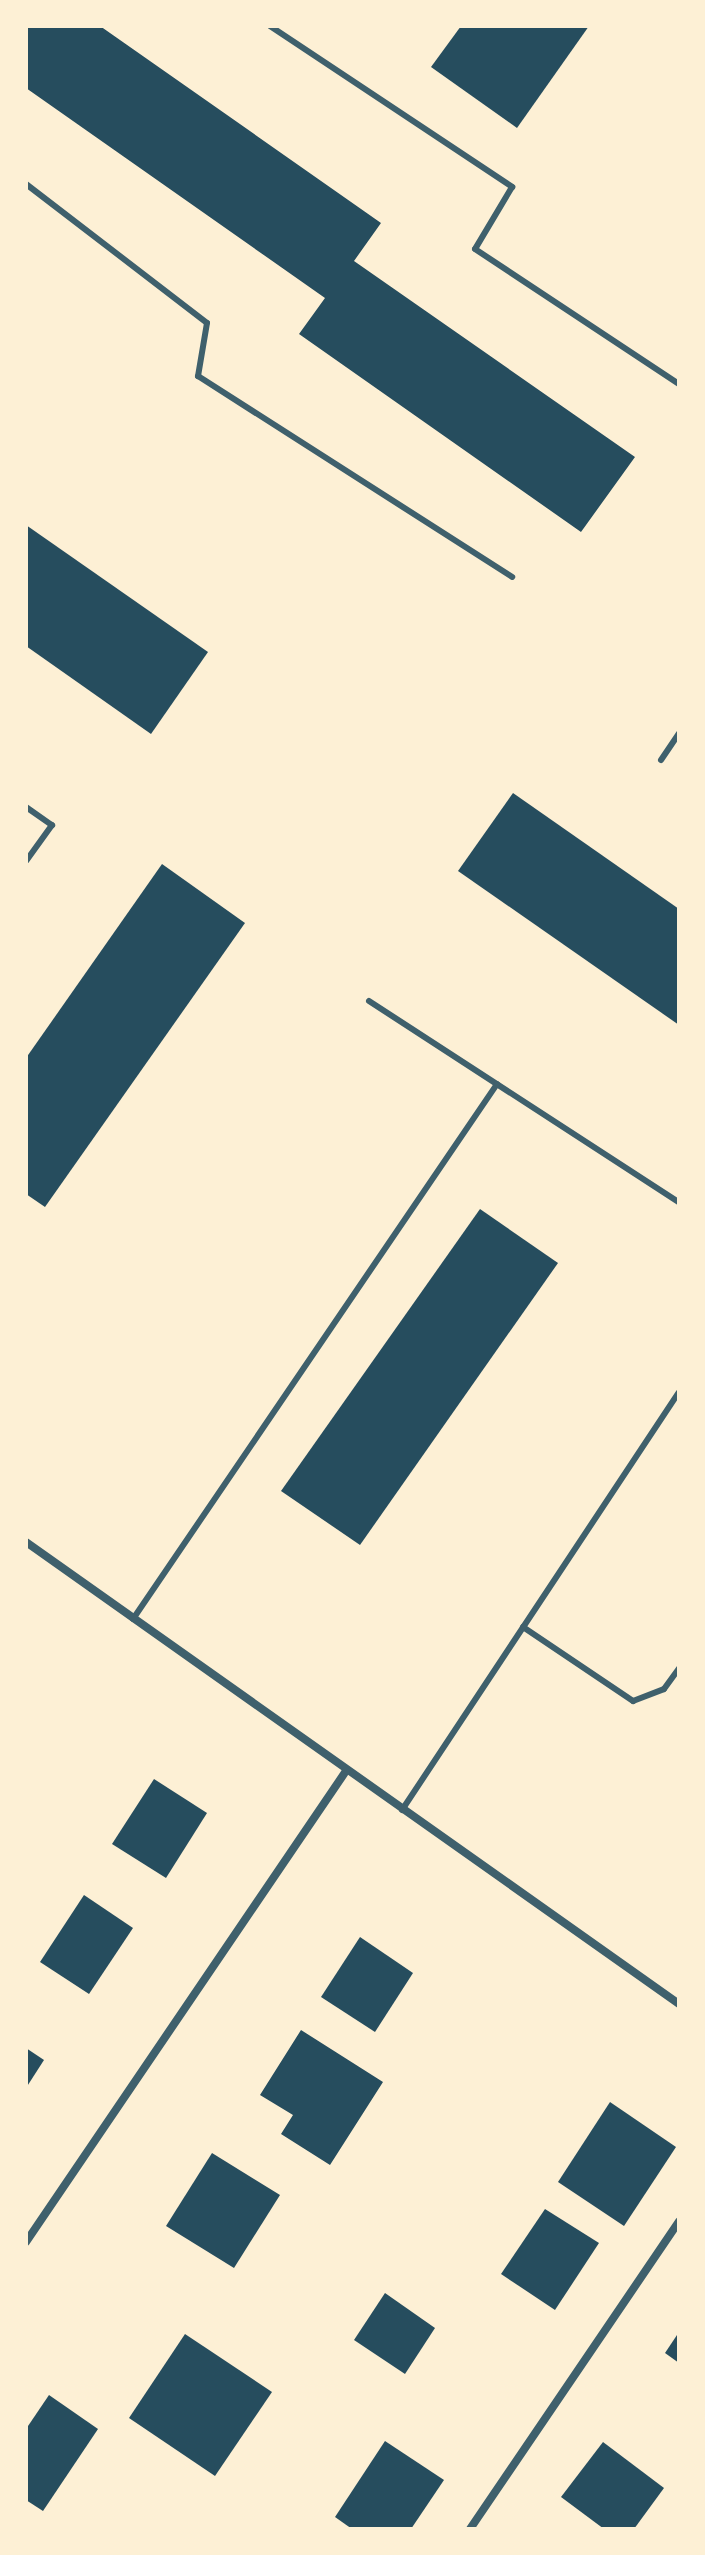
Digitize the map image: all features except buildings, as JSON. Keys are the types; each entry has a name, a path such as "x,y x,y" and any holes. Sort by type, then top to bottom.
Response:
{"street":[{"path":"26,1542 679,2004"},
{"path":"26,2242 346,1771"},
{"path":"470,2529 679,2221"}],"lane":[{"path":"270,26 512,187 475,249 679,384"},
{"path":"26,184 207,323 198,376 512,577"},
{"path":"661,760 679,733"},
{"path":"26,807 52,825 26,861"},
{"path":"369,1001 679,1202"},
{"path":"133,1619 497,1084"},
{"path":"402,1810 679,1392"},
{"path":"523,1627 633,1701 664,1689 679,1668"}]}
